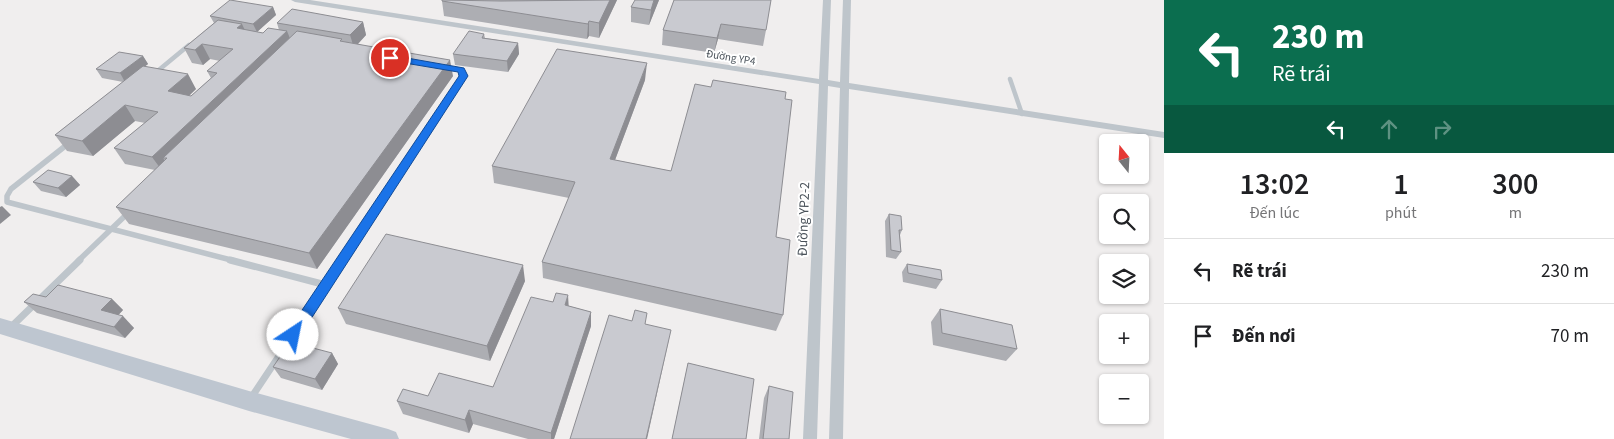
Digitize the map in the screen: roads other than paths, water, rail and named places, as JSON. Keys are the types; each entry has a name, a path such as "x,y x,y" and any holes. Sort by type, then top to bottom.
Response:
{"street":[{"name":"Đường YP4","path":"295,0 1164,135"},
{"name":"Đường YP2-2","path":"810,439 827,0"},
{"path":"836,439 847,0"},
{"path":"5,327 368,436 388,439"}],"lane":[{"path":"150,76 197,39"},
{"path":"249,401 461,83 464,76 461,70 442,67"},
{"path":"1010,78 1022,114"},
{"path":"73,139 12,190 7,196 7,202 326,286"},
{"path":"5,327 133,208"}]}
